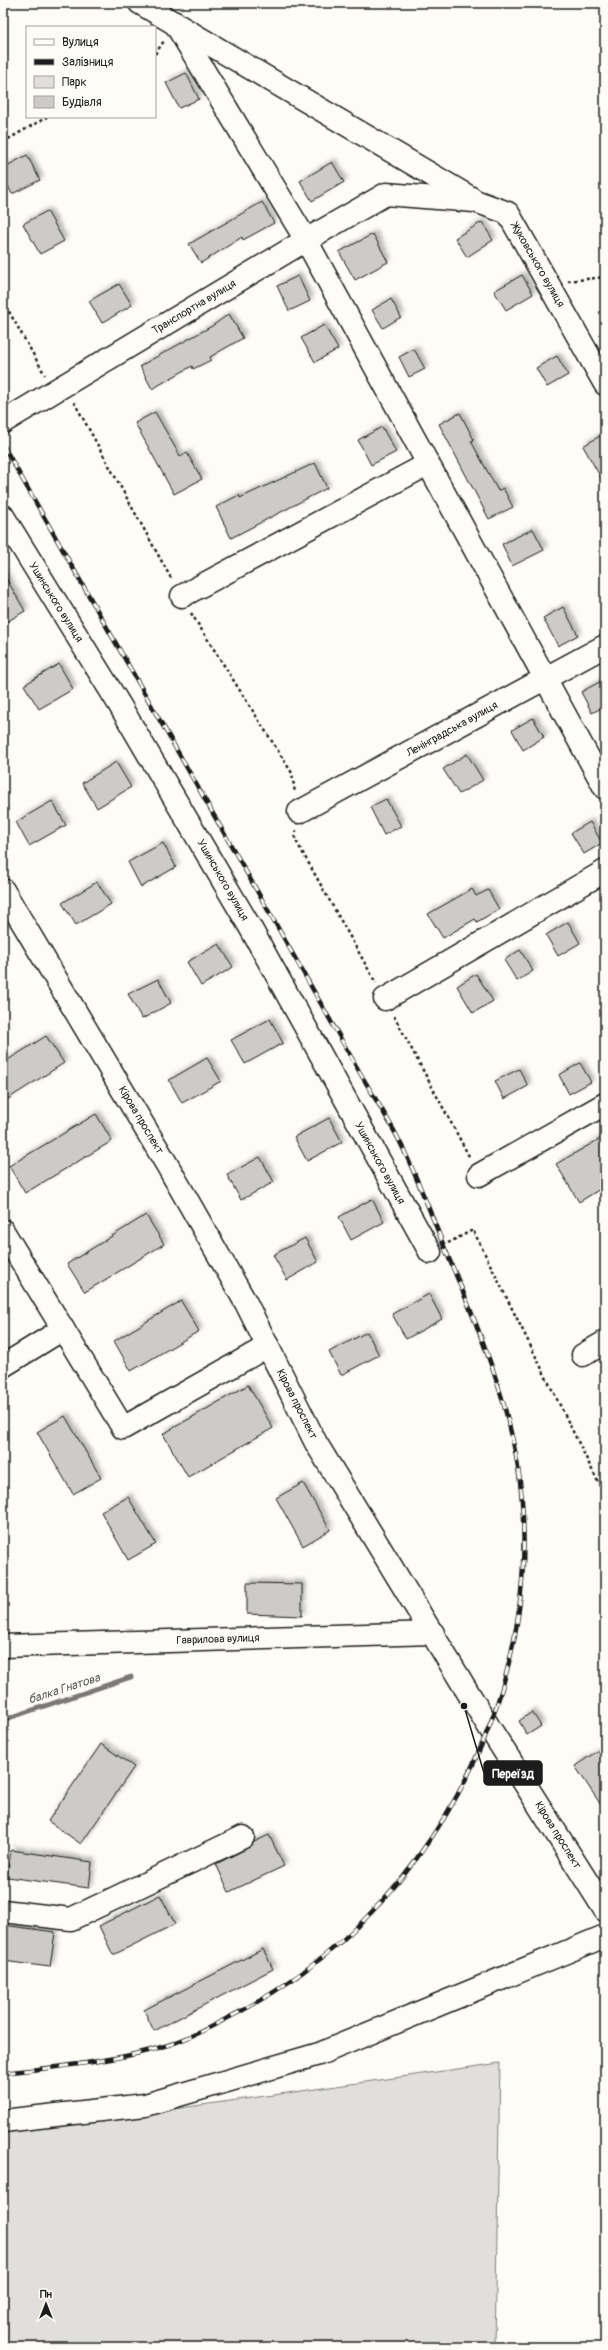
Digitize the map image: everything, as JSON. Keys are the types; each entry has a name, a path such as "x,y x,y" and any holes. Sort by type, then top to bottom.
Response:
{"street":[{"path":"140,3 475,201"},
{"path":"175,23 306,240 605,788"},
{"name":"Жуковського вулиця","path":"386,194 475,201 508,212 605,384"},
{"name":"Транспортна вулиця","path":"3,422 306,240 386,194"},
{"path":"182,596 428,464"},
{"name":"Ушинського вулиця","path":"3,516 119,704 250,927 430,1252"},
{"name":"Ленінградська вулиця","path":"299,812 605,646"},
{"path":"385,999 605,871"},
{"name":"Кірова проспект","path":"3,890 166,1163 246,1303 316,1442 433,1632 489,1727 605,1910"},
{"path":"479,1175 605,1104"},
{"path":"3,1230 123,1428 268,1346"},
{"path":"3,1366 63,1330"},
{"path":"584,1354 605,1342"},
{"name":"Гаврилова вулиця","path":"3,1646 433,1632"},
{"path":"3,1911 71,1919 242,1837"},
{"path":"3,2122 145,2105 319,2054 605,1936"}],"path":[{"path":"3,142 45,118"},
{"path":"548,283 605,276"},
{"path":"3,301 43,374 65,386 182,596 292,773 299,812 295,839 385,999 479,1175"},
{"path":"430,1252 473,1230 605,1496"}],"green space":[{"path":"500,2063 495,2347 3,2347 3,2133"}],"building":[{"path":"186,73 199,99 179,108 166,83"},
{"path":"27,155 40,180 12,194 3,176 3,168"},
{"path":"332,162 344,182 312,201 300,181"},
{"path":"262,202 274,223 243,240 242,237 201,263 189,244"},
{"path":"47,211 64,241 40,254 23,224"},
{"path":"482,222 493,240 467,257 455,238"},
{"path":"373,234 388,262 355,280 339,252"},
{"path":"522,275 533,294 506,310 494,291"},
{"path":"298,276 310,301 289,311 277,286"},
{"path":"119,284 132,305 102,323 89,301"},
{"path":"391,299 401,317 383,328 372,310"},
{"path":"229,314 243,338 210,357 211,360 193,369 192,366 152,389 140,366 212,326"},
{"path":"324,325 338,349 315,362 301,338"},
{"path":"414,349 425,369 409,377 399,357"},
{"path":"557,356 568,375 547,387 536,368"},
{"path":"155,412 180,456 187,453 202,479 174,494 135,423"},
{"path":"460,413 474,440 471,441 498,491 503,488 513,507 489,519 439,424"},
{"path":"382,427 396,452 371,465 358,440"},
{"path":"605,433 605,485 583,446"},
{"path":"315,463 327,488 231,538 216,507 239,495 240,498"},
{"path":"533,529 544,550 512,566 502,544"},
{"path":"3,573 25,611 3,624"},
{"path":"563,607 578,635 558,646 543,618"},
{"path":"59,664 73,689 39,709 24,685"},
{"path":"605,679 605,706 592,713 581,692"},
{"path":"533,718 544,737 523,750 512,730"},
{"path":"467,754 483,780 459,794 443,769"},
{"path":"116,762 131,787 97,808 82,783"},
{"path":"386,799 401,826 384,835 370,807"},
{"path":"52,801 66,825 29,846 16,822"},
{"path":"590,822 602,843 584,854 571,833"},
{"path":"163,843 176,867 141,887 128,862"},
{"path":"97,882 111,904 76,925 62,903"},
{"path":"472,889 476,896 488,890 499,909 477,922 475,919 443,938 428,914"},
{"path":"568,922 580,943 558,956 546,935"},
{"path":"219,944 233,967 201,986 187,962"},
{"path":"520,950 533,971 517,981 504,960"},
{"path":"476,974 493,1001 473,1013 457,986"},
{"path":"158,979 171,1003 142,1019 128,994"},
{"path":"270,1019 283,1043 245,1064 231,1040"},
{"path":"46,1036 64,1063 3,1102 3,1063"},
{"path":"207,1058 221,1081 182,1103 169,1080"},
{"path":"580,1063 591,1082 569,1094 559,1075"},
{"path":"519,1069 528,1086 504,1099 495,1081"},
{"path":"96,1114 112,1141 25,1193 9,1166"},
{"path":"329,1118 342,1142 307,1161 294,1137"},
{"path":"605,1136 605,1186 579,1202 556,1164"},
{"path":"260,1157 274,1182 241,1200 227,1175"},
{"path":"372,1199 384,1222 351,1240 339,1217"},
{"path":"146,1215 164,1244 85,1292 67,1264"},
{"path":"305,1238 318,1262 287,1280 273,1255"},
{"path":"429,1294 442,1319 406,1339 392,1314"},
{"path":"181,1301 199,1331 131,1371 114,1341"},
{"path":"367,1332 379,1355 341,1375 329,1352"},
{"path":"248,1385 273,1428 188,1477 163,1434"},
{"path":"65,1416 101,1478 73,1494 37,1432"},
{"path":"303,1483 330,1530 303,1546 276,1498"},
{"path":"128,1497 156,1544 128,1560 101,1512"},
{"path":"247,1583 302,1584 302,1616 247,1614"},
{"path":"532,1712 541,1726 527,1735 519,1721"},
{"path":"101,1744 134,1767 81,1844 48,1821"},
{"path":"605,1746 605,1811 575,1766"},
{"path":"269,1835 284,1866 229,1892 216,1864 248,1848 254,1842"},
{"path":"11,1850 92,1862 89,1888 7,1877"},
{"path":"160,1895 175,1924 113,1955 99,1926"},
{"path":"3,1925 55,1932 50,1967 3,1961"},
{"path":"263,1949 273,1969 154,2031 144,2010"}],"waterway":[{"name":"балка Гнатова","path":"3,1720 131,1677"}],"railway":[{"path":"3,445 408,1158 478,1329 498,1385 519,1472 522,1501 523,1549 520,1597 513,1643 502,1689 486,1734 467,1777 444,1818 417,1858 376,1908 329,1952 304,1971 250,2006 194,2035 145,2052 105,2060 3,2073"}],"place":[{"name":"Переїзд","path":"464,1706"}]}
